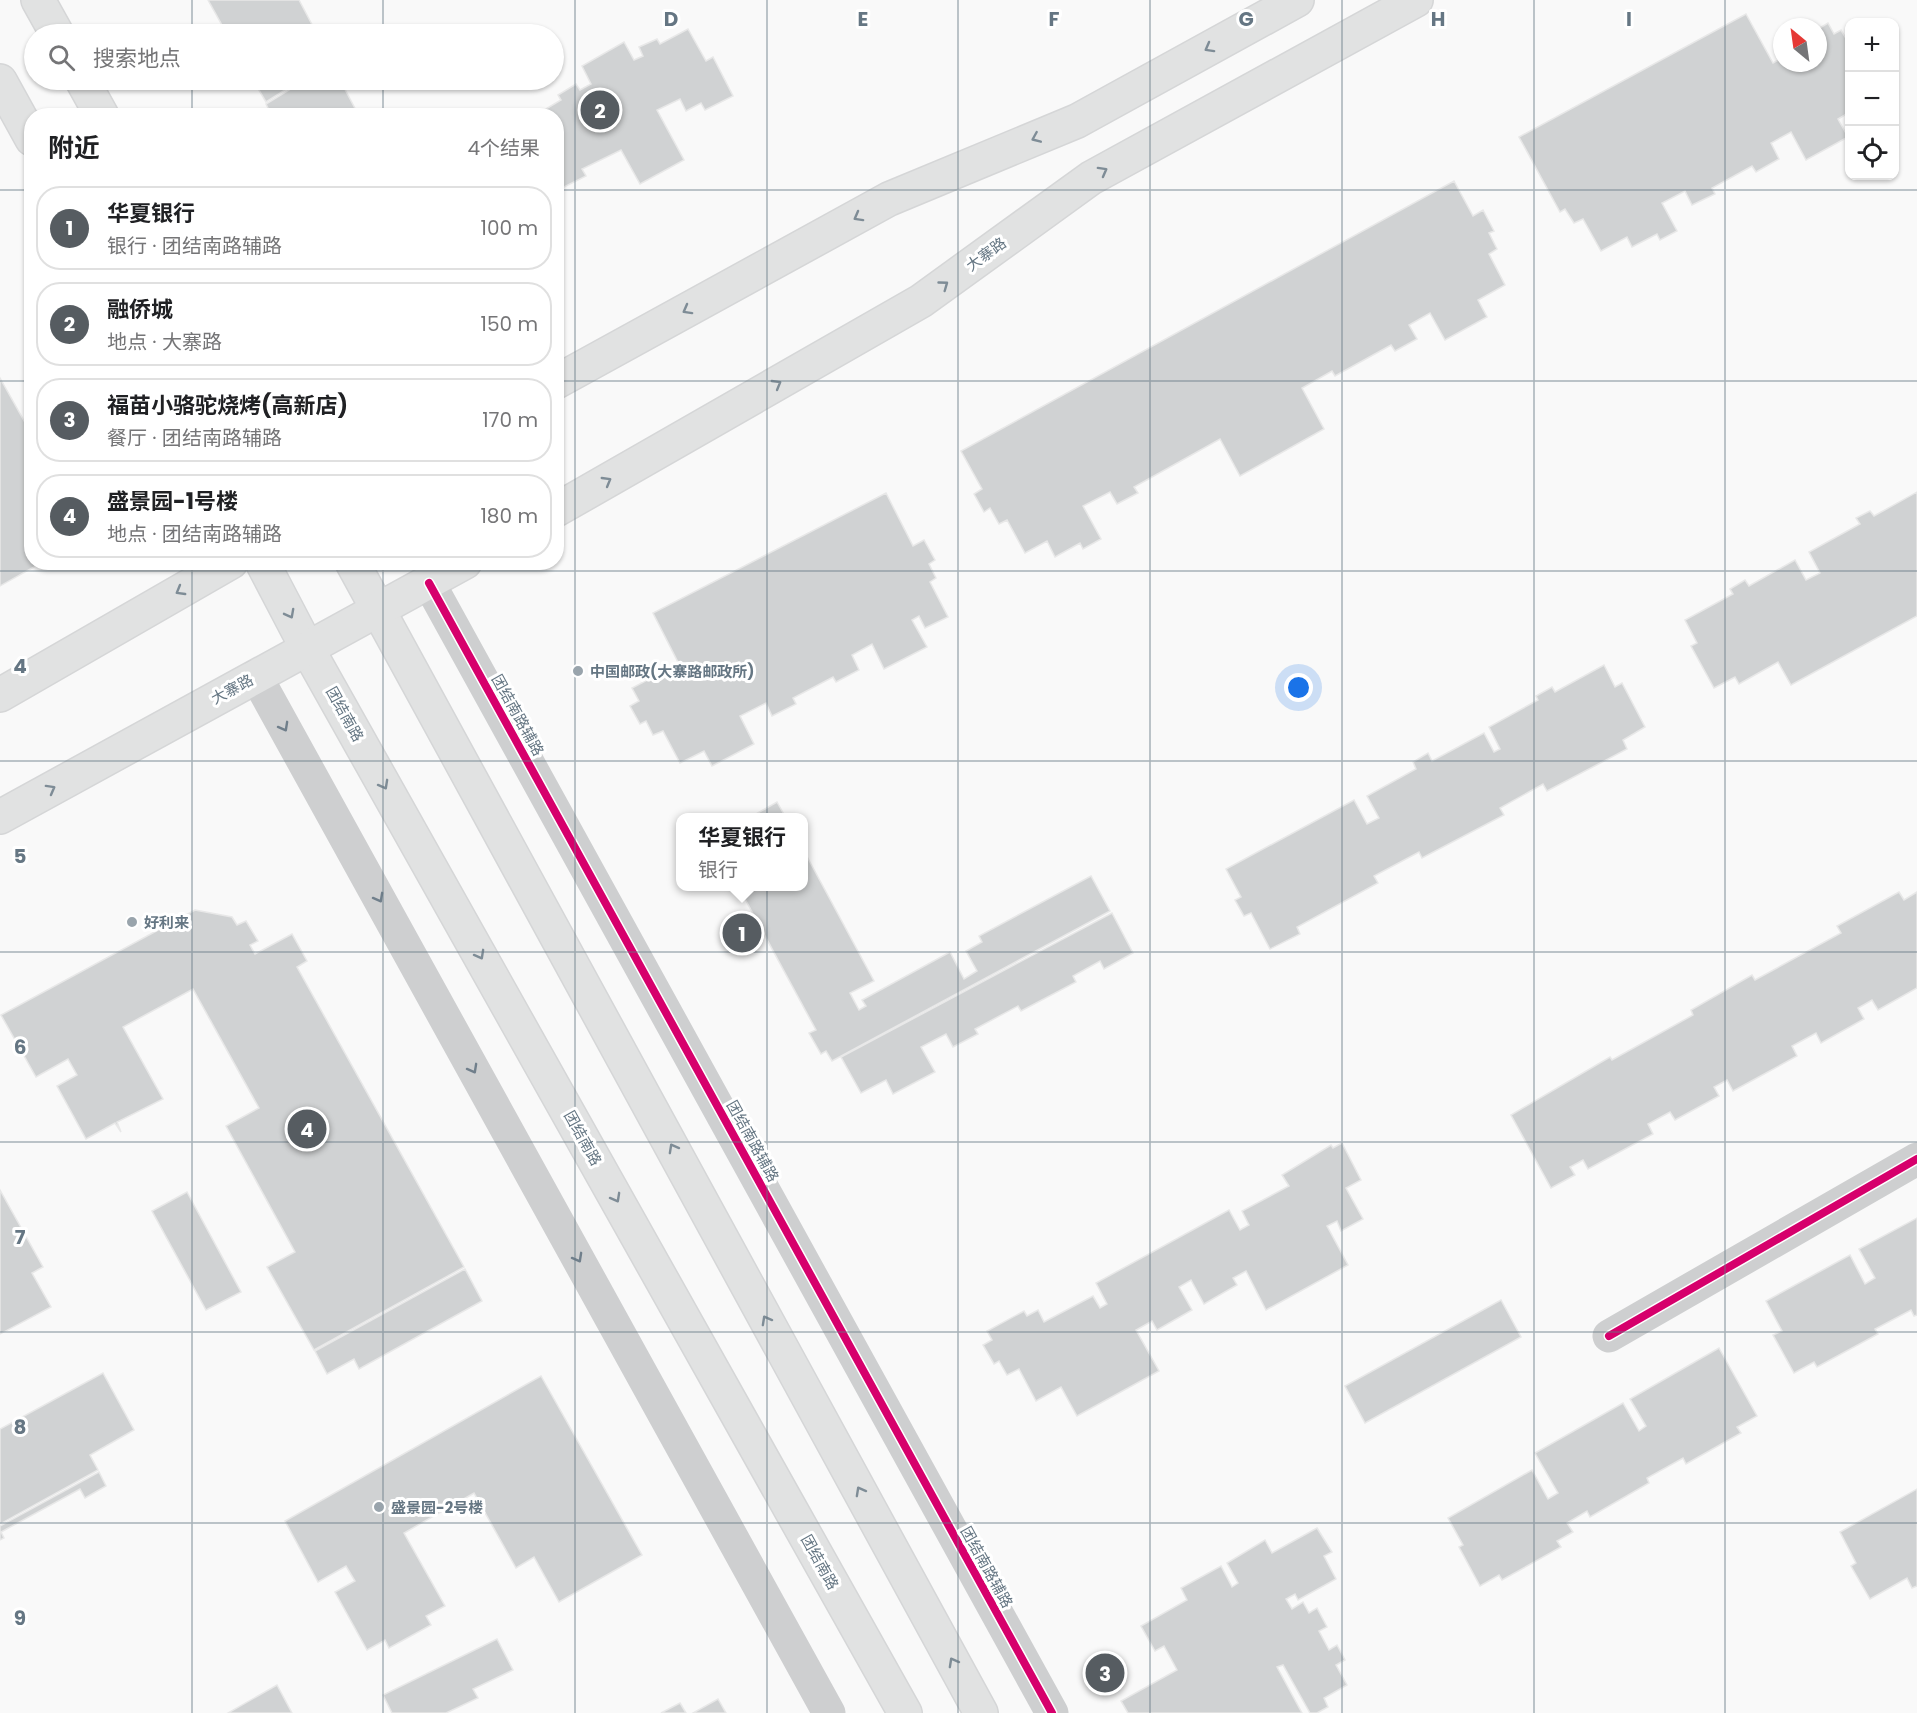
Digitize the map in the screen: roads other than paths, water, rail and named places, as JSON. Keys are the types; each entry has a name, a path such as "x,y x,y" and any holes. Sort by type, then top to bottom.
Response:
{"main road":[{"path":"38,0 51,24"},
{"path":"564,378 890,199 1077,121 1297,0"},
{"name":"大寨路","path":"564,505 921,302 1091,178 1416,0"},
{"path":"0,81 24,124"},
{"path":"88,90 98,108"},
{"path":"0,695 217,570"},
{"name":"团结南路","path":"266,570 905,1713"},
{"path":"356,570 981,1713"},
{"name":"大寨路","path":"0,817 451,570"}],"street":[{"name":"团结南路辅路","path":"429,583 1052,1713"},
{"path":"256,676 829,1713"},
{"path":"1609,1336 1917,1159"}],"place":[{"name":"融侨城","path":"600,110"},
{"name":"中国邮政(大寨路邮政所)","path":"578,671"},
{"name":"好利来","path":"132,922"},
{"name":"华夏银行","path":"742,933"},
{"name":"盛景园-1号楼","path":"307,1129"},
{"name":"盛景园-2号楼","path":"379,1507"},
{"name":"福苗小骆驼烧烤(高新店)","path":"1105,1673"}]}
